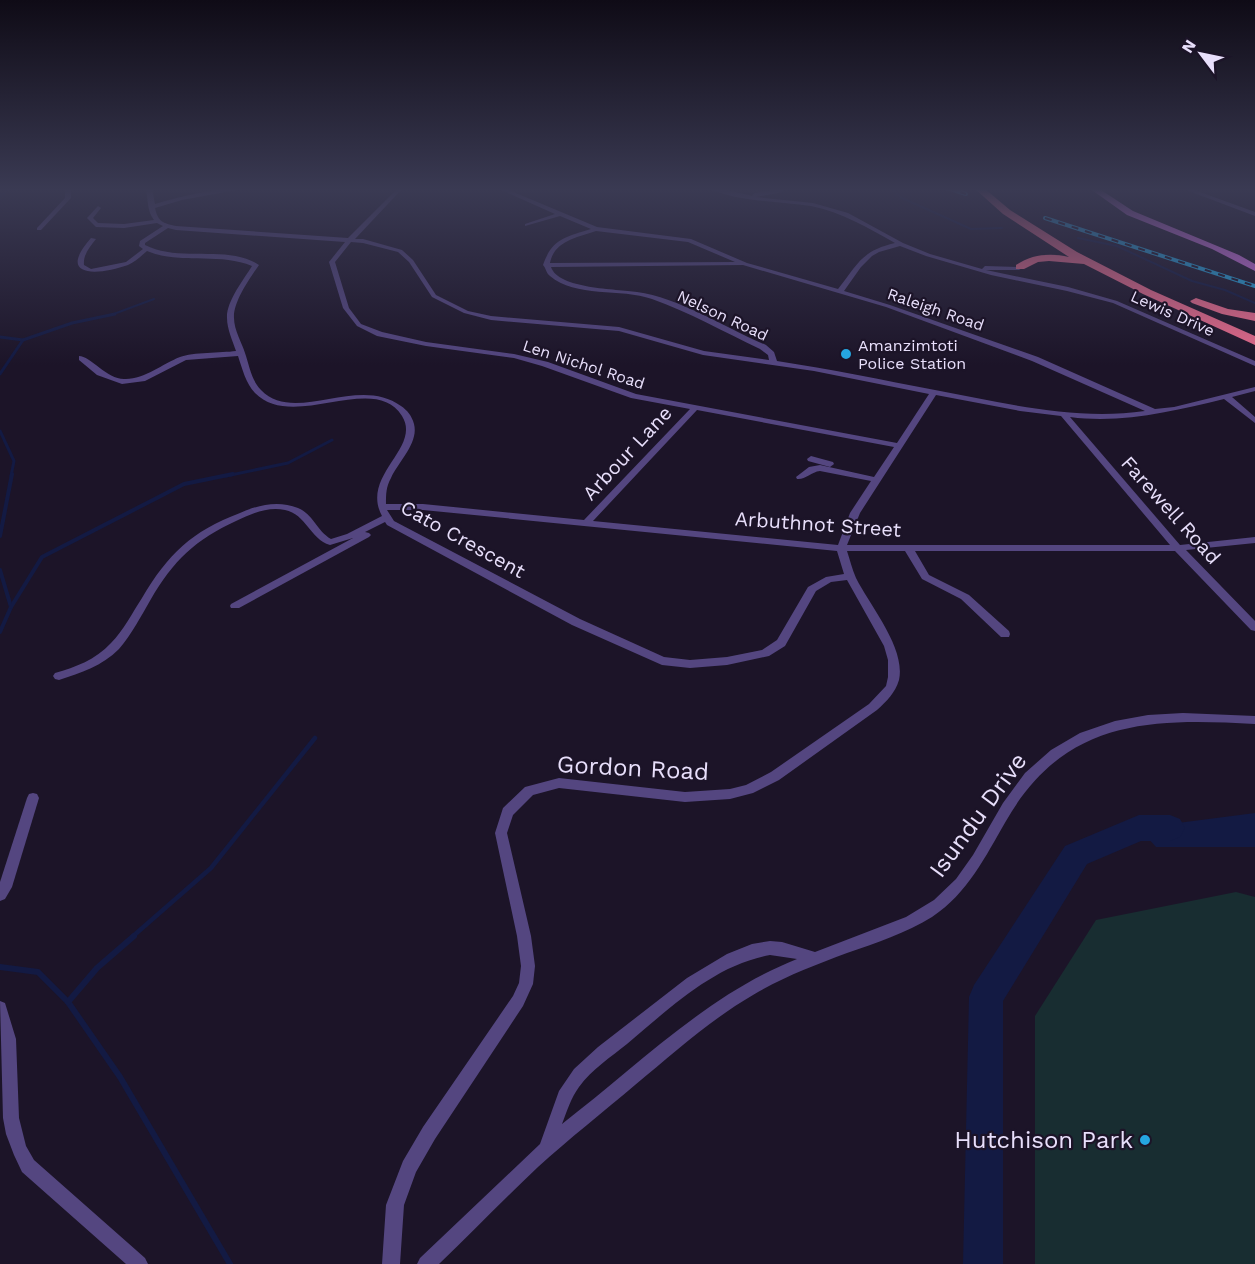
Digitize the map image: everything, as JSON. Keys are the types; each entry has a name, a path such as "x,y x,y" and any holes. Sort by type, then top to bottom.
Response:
{"highway":[{"path":"1020,267 1031,247"},
{"path":"1063,247 1148,291"},
{"path":"1076,247 1255,332"},
{"path":"1020,267 1036,258 1060,258 1079,262 1255,341"},
{"path":"1095,258 1215,309 1255,317"}],"main road":[{"path":"1213,247 1253,263"}],"street":[{"path":"87,247 81,256 81,265 90,271 128,263 146,249"},
{"name":"Len Nichol Road","path":"344,247 333,259 333,265 346,308 359,325 368,330 410,341 501,353 532,360 634,396 899,446"},
{"path":"388,247 400,251 411,261 434,296 466,312 491,318 619,329 687,350 814,369 1020,409 1063,414 1122,416 1155,413 1255,389"},
{"path":"556,247 548,254 546,265 744,264"},
{"name":"Raleigh Road","path":"705,247 744,264 840,291 1035,359 1155,413"},
{"path":"840,291 860,261 869,254 891,247"},
{"name":"Lewis Drive","path":"909,247 946,261 993,274 1115,302 1255,364"},
{"name":"Cato Crescent","path":"146,249 243,260 256,265 242,286 230,318 256,390 274,404 298,405 364,396 385,399 402,409 412,422 411,432 386,476 379,496 381,507 388,520 576,622 662,661 690,664 727,661 765,653 781,643 812,589 829,579 850,576"},
{"path":"946,261 978,267 1020,267 1038,283"},
{"name":"Nelson Road","path":"546,265 552,275 575,286 639,292 659,299 763,347 771,354 774,364"},
{"path":"82,358 100,373 122,382 142,379 184,358 242,353"},
{"path":"841,548 855,513 934,392"},
{"path":"1227,397 1255,421"},
{"name":"Arbour Lane","path":"585,524 694,408"},
{"name":"Farewell Road","path":"1063,414 1178,549 1255,627"},
{"path":"811,459 879,477"},
{"path":"800,477 812,469 820,468 879,477"},
{"name":"Arbuthnot Street","path":"381,507 408,506 841,548 1178,549 1255,540"},
{"path":"59,676 84,668 112,650 170,563 187,546 223,523 257,509 287,507 309,518 321,537 330,542 388,520"},
{"path":"235,606 388,520"},
{"name":"Gordon Road","path":"391,1264 395,1205 409,1167 429,1133 518,1002 526,984 528,966 524,936 501,833 507,812 529,791 559,783 685,797 710,797 749,789 774,776 873,707 886,695 894,677 889,646 850,576 841,548"},
{"path":"908,548 925,577 965,597 1005,634"},
{"name":"Isundu Drive","path":"426,1264 546,1149 685,1034 728,1002 765,980 814,958 886,933 940,904 970,873 1007,806 1032,771 1059,748 1083,736 1105,729 1159,718 1189,716 1255,720"},
{"path":"0,895 5,887 33,798"},
{"name":"Isundu Drive","path":"546,1149 566,1094 577,1078 591,1063 681,991 725,964 769,947 788,949 814,958"},
{"path":"0,1008 8,1040 10,1127 16,1148 27,1166 139,1264"}],"green space":[{"name":"Hutchison Park","path":"1236,892 1255,897 1255,1264 1035,1264 1035,1016 1096,920"}],"water":[{"path":"1255,813 1255,847 1156,847 1139,828"}],"waterway":[{"path":"1119,247 1192,281 1225,290 1255,303"},
{"path":"112,315 154,299"},
{"path":"23,340 72,323 112,315"},
{"path":"0,337 23,340"},
{"path":"0,374 23,340"},
{"path":"0,431 14,461 11,476"},
{"path":"226,476 288,463 332,440"},
{"path":"0,536 12,474"},
{"path":"11,607 42,557 184,484 233,474"},
{"path":"0,570 11,607"},
{"path":"0,632 11,607"},
{"path":"132,937 211,868 315,738"},
{"path":"983,1264 986,997 1076,855 1139,828 1170,828"},
{"path":"68,1002 97,968 134,936"},
{"path":"0,967 38,972 68,1002"},
{"path":"68,1002 120,1077 230,1264"}],"railway":[{"path":"1135,247 1255,286"}],"place":[{"name":"Amanzimtoti Police Station","path":"846,354"},
{"name":"Hutchison Park","path":"1145,1140"}]}
